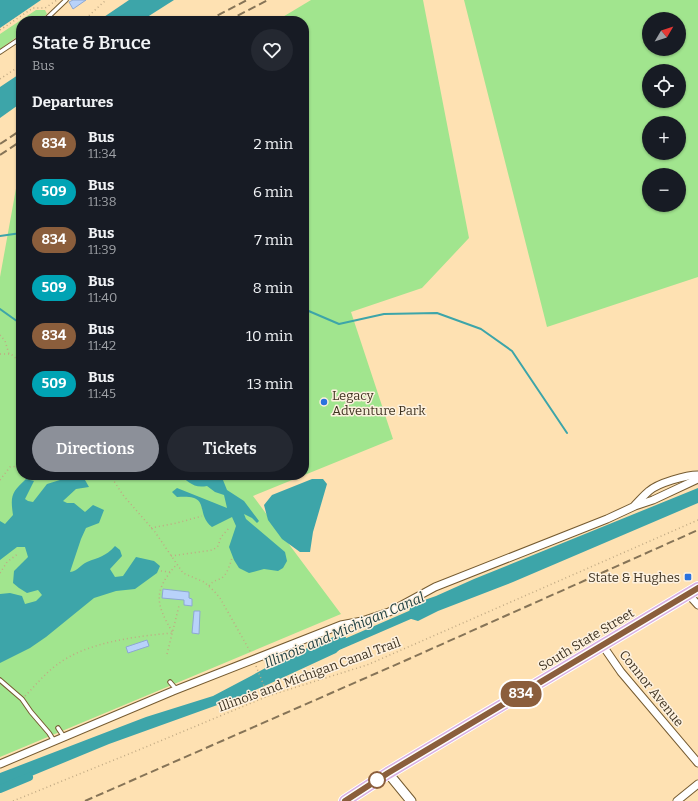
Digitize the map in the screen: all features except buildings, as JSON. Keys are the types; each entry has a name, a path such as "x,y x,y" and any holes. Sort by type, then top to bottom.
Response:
{"main road":[{"name":"South State Street","path":"345,801 388,773 693,591"}],"street":[{"path":"635,506 650,490 673,480 698,474"},
{"path":"0,764 177,690 255,662 341,625 362,621 390,612 435,587 607,519 635,506 654,500 698,480"},
{"path":"693,591 698,605"},
{"name":"Connor Avenue","path":"603,646 621,672 698,763"},
{"path":"388,773 411,801"},
{"path":"677,801 698,784"}],"lane":[{"path":"49,16 66,0"},
{"path":"0,52 16,41"},
{"path":"0,680 22,699 54,741"},
{"path":"170,682 177,690"},
{"path":"58,728 64,737"}],"path":[{"path":"20,16 32,8 45,8 57,0"},
{"path":"88,16 106,0"},
{"path":"0,30 16,19"},
{"path":"0,79 16,68"},
{"path":"0,335 5,341 9,354"},
{"path":"0,354 11,354 16,358"},
{"path":"0,480 10,467 16,466"},
{"path":"113,480 123,495 151,528 183,573 204,582 220,598 246,642 267,694"},
{"path":"151,528 202,516"},
{"name":"Illinois and Michigan Canal Trail","path":"13,801 141,750 267,694 368,665 698,520"},
{"path":"171,556 212,550 218,546 221,537 230,526"},
{"path":"0,573 7,562 19,553"},
{"path":"209,586 212,581 223,577 232,558"},
{"path":"173,633 160,609 159,599 162,586 170,572 177,564"},
{"path":"161,571 170,572"},
{"path":"167,654 179,606"},
{"path":"22,699 42,676 53,667 80,652 102,644 131,638 173,633"}],"green space":[{"name":"Legacy Adventure Park","path":"311,0 423,0 469,238 422,288 351,312 393,439 309,473 309,16 284,16"},
{"path":"464,0 698,0 698,277 547,327"},
{"path":"36,10 45,10 47,14 45,16 27,16"},
{"path":"16,23 16,38 0,49 0,34"},
{"name":"Legacy Adventure Park","path":"16,189 16,480 292,480 253,496 341,614 0,757 0,277"}],"water":[{"path":"0,0 41,0 16,16 0,28"},
{"path":"129,0 174,0 149,16 105,16"},
{"path":"16,76 16,107 0,118 0,87"},
{"path":"312,479 323,479 327,484 313,532 310,552 300,552 282,539 268,520 264,505 272,495"},
{"path":"25,480 34,481 25,499 33,502 47,484 60,480 85,480 89,487 76,489 63,501 67,503 74,503 85,512 93,505 104,510 99,523 86,528 70,572 87,562 105,555 115,546 120,550 122,556 110,569 115,577 123,576 136,557 154,561 160,566 157,573 135,589 116,591 94,598 46,637 30,648 0,663 0,594 10,593 22,596 25,604 36,601 42,595 38,590 27,593 13,583 14,571 28,557 25,547 17,547 0,560 0,521 5,524 13,515 13,494"},
{"path":"186,480 223,480 227,490 244,501 259,521 257,523 252,518 244,514 246,519 285,552 287,561 283,568 278,571 264,569 249,573 239,568 229,547 236,526 232,517 212,527 204,516 199,501 195,498 177,497 172,492 177,488 227,508 224,495 215,492 207,486 202,487 194,485"},
{"name":"Illinois and Michigan Canal","path":"698,488 698,503 513,582 438,611 418,621 408,618 410,608 413,604 436,596 474,579"},
{"path":"336,636 346,637 345,644 336,653 269,684 234,699 109,744 0,789 0,773 146,717 213,696 271,665"}],"waterway":[{"path":"0,236 16,234"},
{"path":"0,309 16,320"},
{"path":"309,311 339,324 384,314 437,313 481,329 512,351 567,433"},
{"name":"Illinois and Michigan Canal","path":"336,647 419,611"},
{"name":"Illinois and Michigan Canal","path":"0,789 29,777"}],"railway":[{"path":"217,16 247,0"},
{"path":"237,16 268,0"},
{"path":"0,144 16,133"},
{"path":"0,155 16,144"},
{"path":"85,801 698,530"}],"bus line":[{"name":"834","path":"345,801 388,773 563,670 698,588"}],"place":[{"name":"Legacy Adventure Park","path":"324,402"},
{"name":"State & Hughes","path":"688,577"}]}
